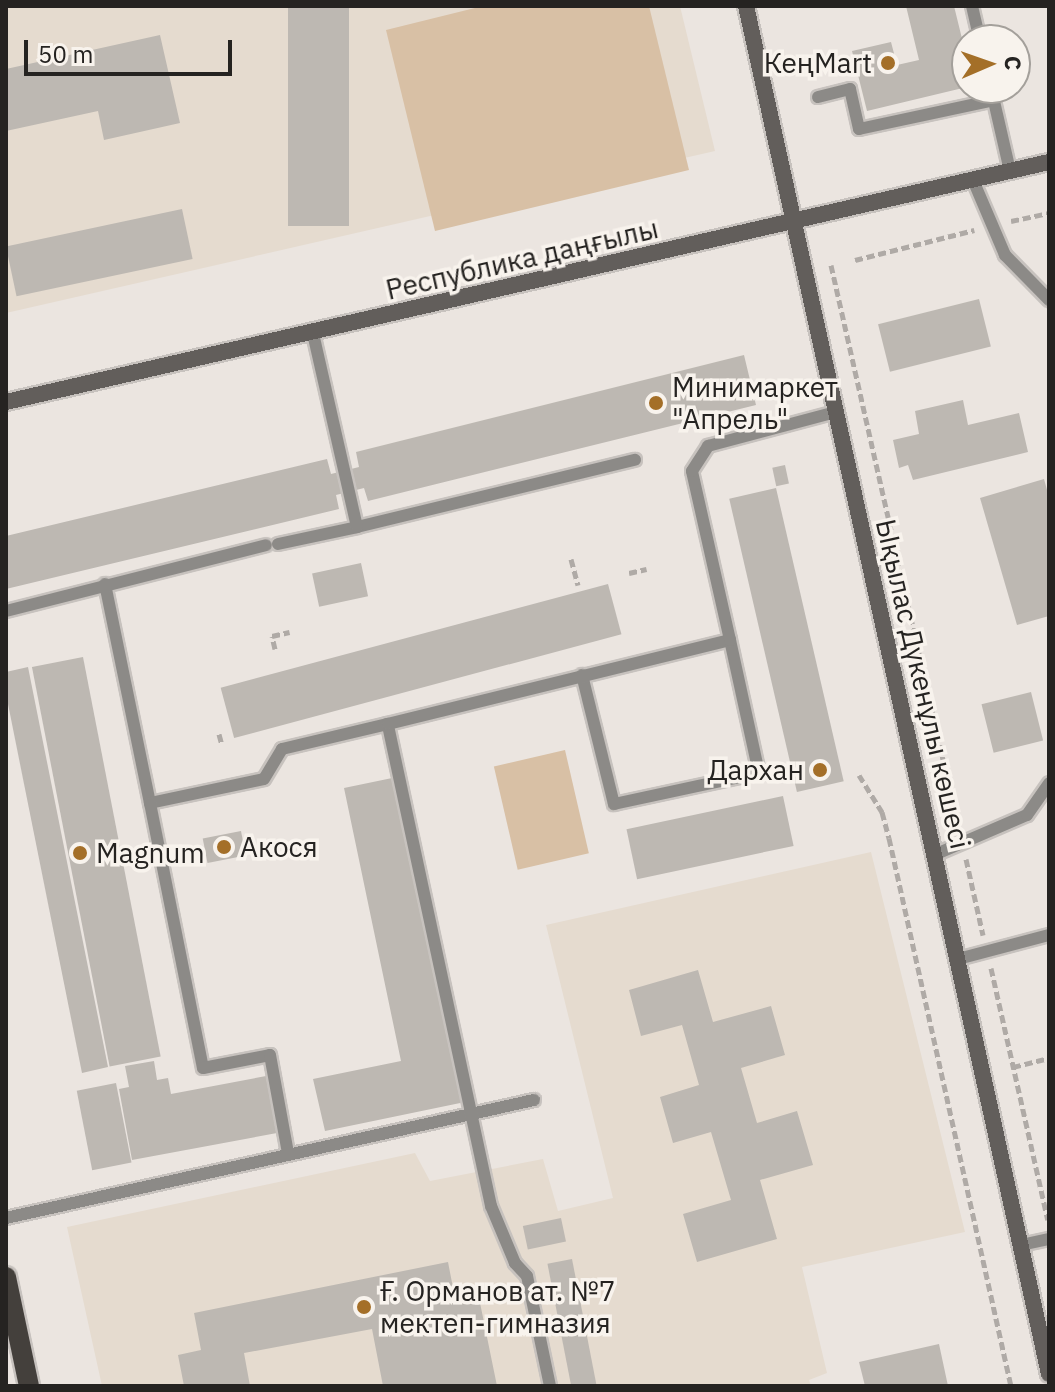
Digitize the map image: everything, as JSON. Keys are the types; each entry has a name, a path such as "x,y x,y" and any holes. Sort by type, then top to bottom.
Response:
{"main road":[{"path":"6,1277 29,1386"}],"street":[{"name":"Ықылас Дүкенұлы көшесі","path":"746,6 1049,1374"},
{"name":"Республика даңғылы","path":"6,402 794,224 1049,162"}],"lane":[{"path":"818,97 850,89 859,129 954,104"},
{"path":"994,104 1010,171"},
{"path":"973,180 1005,255 1049,300"},
{"path":"313,333 357,527"},
{"path":"582,675 614,804 759,773 692,471 708,446 836,412"},
{"path":"6,611 105,584 635,460"},
{"path":"105,584 203,1068 270,1055 288,1153"},
{"path":"150,803 264,779 282,749 730,640"},
{"path":"388,724 491,1206 515,1263 527,1276 550,1386"},
{"path":"934,855 1027,815 1049,783"},
{"path":"958,959 1049,935"},
{"path":"6,1218 534,1100"},
{"path":"1021,1245 1049,1239"}],"path":[{"path":"855,260 1049,213"},
{"path":"831,265 1049,1225"},
{"path":"571,559 578,585"},
{"path":"629,573 647,569"},
{"path":"275,649 272,636 290,632"},
{"path":"219,734 222,745"},
{"path":"859,775 882,812 889,838 1011,1386"},
{"path":"1013,1067 1049,1058"}],"shaded area":[{"path":"6,6 680,6 715,151 6,313"},
{"path":"483,6 649,6 689,170 435,231 386,30"},
{"path":"565,750 589,853 518,870 494,766"},
{"path":"871,852 965,1232 802,1267 827,1373 809,1380 811,1386 102,1386 67,1227 415,1153 430,1181 543,1159 558,1211 613,1198 546,925"}],"building":[{"path":"288,6 349,6 349,226 288,226"},
{"path":"906,6 954,6 958,24 951,24 951,91 867,111 852,51 891,42 897,65 919,60"},
{"path":"160,35 180,123 104,140 98,111 6,131 6,69"},
{"path":"182,209 193,259 17,296 6,246"},
{"path":"979,299 991,347 890,372 878,324"},
{"path":"744,355 756,405 368,501 364,488 336,495 339,509 6,589 6,536 327,459 331,474 359,467 356,452"},
{"path":"963,400 968,425 1019,413 1028,452 913,480 908,465 899,468 893,440 919,434 915,411"},
{"path":"785,465 789,484 776,486 772,468"},
{"path":"1044,479 1049,497 1049,616 1017,625 980,498"},
{"path":"776,488 844,781 797,792 729,499"},
{"path":"361,563 368,596 319,607 312,573"},
{"path":"608,584 621,634 234,738 221,688"},
{"path":"83,657 161,1057 110,1066 32,667"},
{"path":"28,667 108,1067 82,1073 6,694 6,672"},
{"path":"1031,692 1043,741 994,753 982,704"},
{"path":"397,777 465,1102 325,1131 313,1079 401,1061 344,788"},
{"path":"783,796 794,846 637,879 626,829"},
{"name":"Акося","path":"241,831 246,856 207,863 203,838"},
{"path":"698,970 713,1022 771,1006 785,1055 741,1068 757,1123 797,1111 813,1165 760,1180 777,1239 697,1262 683,1214 731,1200 711,1132 673,1143 660,1097 699,1085 682,1025 641,1036 629,990"},
{"path":"154,1061 157,1080 168,1078 171,1094 266,1076 277,1133 132,1160 119,1089 129,1087 125,1066"},
{"path":"116,1083 131,1163 92,1170 77,1091"},
{"path":"561,1218 566,1241 528,1250 523,1226"},
{"path":"572,1259 597,1386 571,1386 547,1264"},
{"path":"448,1262 455,1298 478,1293 497,1386 383,1386 372,1329 244,1353 250,1386 184,1386 178,1355 201,1350 194,1313"},
{"path":"939,1344 948,1386 865,1386 859,1362"}],"place":[{"name":"КеңMart","path":"888,63"},
{"name":"Минимаркет \"Апрель\"","path":"656,403"},
{"name":"Дархан","path":"820,770"},
{"name":"Акося","path":"224,847"},
{"name":"Magnum","path":"80,853"},
{"name":"Ғ. Орманов ат. №7 мектеп-гимназия","path":"364,1307"}]}
